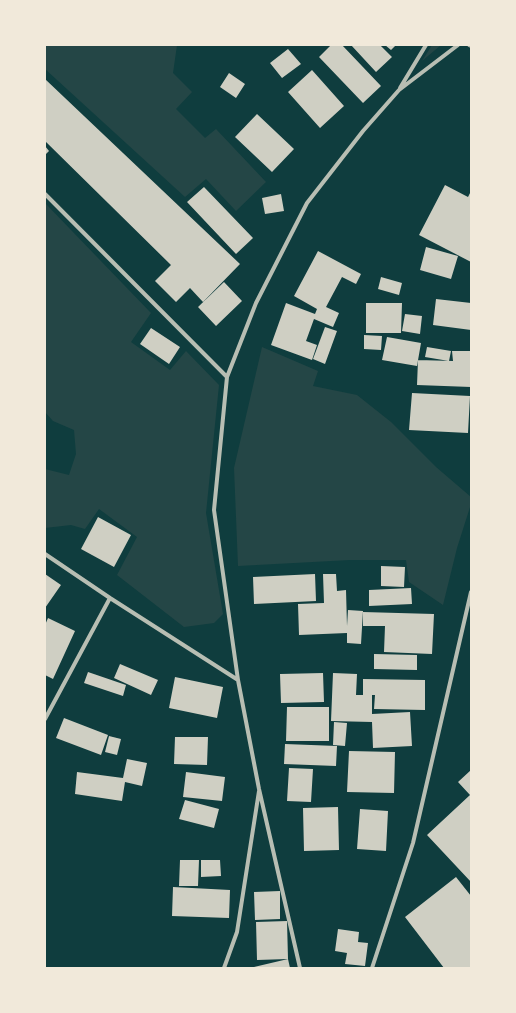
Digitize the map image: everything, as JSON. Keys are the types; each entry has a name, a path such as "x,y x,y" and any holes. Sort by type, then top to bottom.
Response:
{"street":[{"path":"300,968 259,789 238,680 214,510 227,377 256,303 307,203 363,131 399,90 426,45"},
{"path":"399,90 458,45"},
{"path":"45,194 227,377"},
{"path":"45,554 110,598 238,680"},
{"path":"372,968 413,843 471,592"},
{"path":"45,717 110,598"},
{"path":"224,968 237,932 259,789"}],"shaded area":[{"path":"45,45 177,45 173,73 192,92 176,109 205,138 216,129 266,182 236,211 206,179 185,197 45,69"},
{"path":"432,45 441,45 422,61"},
{"path":"45,203 151,313 131,342 170,370 186,351 219,385 206,513 223,614 214,623 184,627 117,575 137,537 99,509 85,529 71,525 45,528 45,469 69,475 76,454 74,430 53,421 45,412"},
{"path":"262,347 318,371 313,386 357,395 391,422 436,467 471,497 471,504 457,548 443,605 409,582 406,560 350,560 238,566 234,468"}],"building":[{"path":"331,45 342,45 381,86 363,103 319,57"},
{"path":"351,45 380,45 392,57 376,72"},
{"path":"385,45 396,45 391,50"},
{"path":"288,49 301,64 282,78 270,63"},
{"path":"312,70 344,106 320,128 288,92"},
{"path":"229,73 245,84 236,98 220,87"},
{"path":"45,79 240,264 203,302 190,288 176,302 155,281 171,265 45,141"},
{"path":"257,114 294,149 272,172 235,137"},
{"path":"45,146 49,151 45,155"},
{"path":"445,185 468,197 471,191 471,262 419,235"},
{"path":"204,187 253,238 236,254 187,202"},
{"path":"281,194 284,211 265,214 262,198"},
{"path":"426,247 458,256 451,279 420,270"},
{"path":"318,251 361,274 356,284 342,277 326,307 339,313 333,327 314,319 306,341 317,345 312,360 271,345 286,303 315,314 317,309 294,296"},
{"path":"381,277 402,283 399,295 378,289"},
{"path":"224,282 242,301 216,326 198,307"},
{"path":"436,299 471,303 471,330 433,325"},
{"path":"366,303 402,303 401,333 366,333"},
{"path":"405,314 422,316 420,334 402,331"},
{"path":"325,327 337,331 325,364 313,359"},
{"path":"151,328 180,347 169,364 140,344"},
{"path":"364,335 382,336 381,350 364,349"},
{"path":"387,337 421,343 417,366 382,360"},
{"path":"427,347 451,351 449,361 425,357"},
{"path":"452,351 471,351 471,387 417,385 418,360 453,361"},
{"path":"412,393 470,396 468,433 409,430"},
{"path":"98,517 131,535 114,567 81,549"},
{"path":"381,566 405,567 404,587 381,586"},
{"path":"45,574 61,585 45,608"},
{"path":"315,574 316,601 254,604 253,577"},
{"path":"323,574 336,574 337,591 346,590 347,626 348,610 363,611 361,644 347,643 347,633 299,635 298,604 324,603"},
{"path":"411,588 412,604 369,606 369,590"},
{"path":"363,612 434,614 432,654 384,652 385,626 363,626"},
{"path":"48,618 75,631 53,679 45,675 45,625"},
{"path":"374,654 417,655 417,670 374,669"},
{"path":"120,664 158,680 151,695 114,678"},
{"path":"88,672 126,685 123,696 84,683"},
{"path":"323,673 324,702 281,703 280,674"},
{"path":"333,673 357,674 356,695 363,695 363,679 425,680 425,710 374,709 375,695 372,695 372,714 410,712 412,746 373,748 372,722 331,721"},
{"path":"175,677 223,687 217,718 169,708"},
{"path":"287,707 329,707 329,741 286,741"},
{"path":"64,718 108,735 101,755 56,738"},
{"path":"334,722 347,723 345,746 333,745"},
{"path":"109,736 121,739 117,755 105,752"},
{"path":"175,737 208,737 207,765 174,764"},
{"path":"285,744 337,746 336,766 284,764"},
{"path":"349,751 395,752 394,793 347,792"},
{"path":"127,759 147,763 142,786 125,782 122,801 75,794 77,772 123,778"},
{"path":"289,768 313,769 311,802 287,801"},
{"path":"471,770 471,882 427,835 470,795 458,782"},
{"path":"186,772 225,777 222,801 183,797"},
{"path":"185,800 219,809 214,828 179,819"},
{"path":"338,807 339,850 304,851 303,808"},
{"path":"360,809 388,811 386,851 357,849"},
{"path":"180,860 199,860 198,886 179,886"},
{"path":"201,860 220,860 221,876 201,877"},
{"path":"456,877 471,896 471,968 444,968 405,917"},
{"path":"173,887 230,890 229,918 172,916"},
{"path":"280,891 280,919 255,920 254,892"},
{"path":"287,921 288,959 257,960 256,922"},
{"path":"338,929 359,932 358,942 368,943 365,966 345,964 347,953 335,951"},
{"path":"288,959 290,968 254,967"}]}
